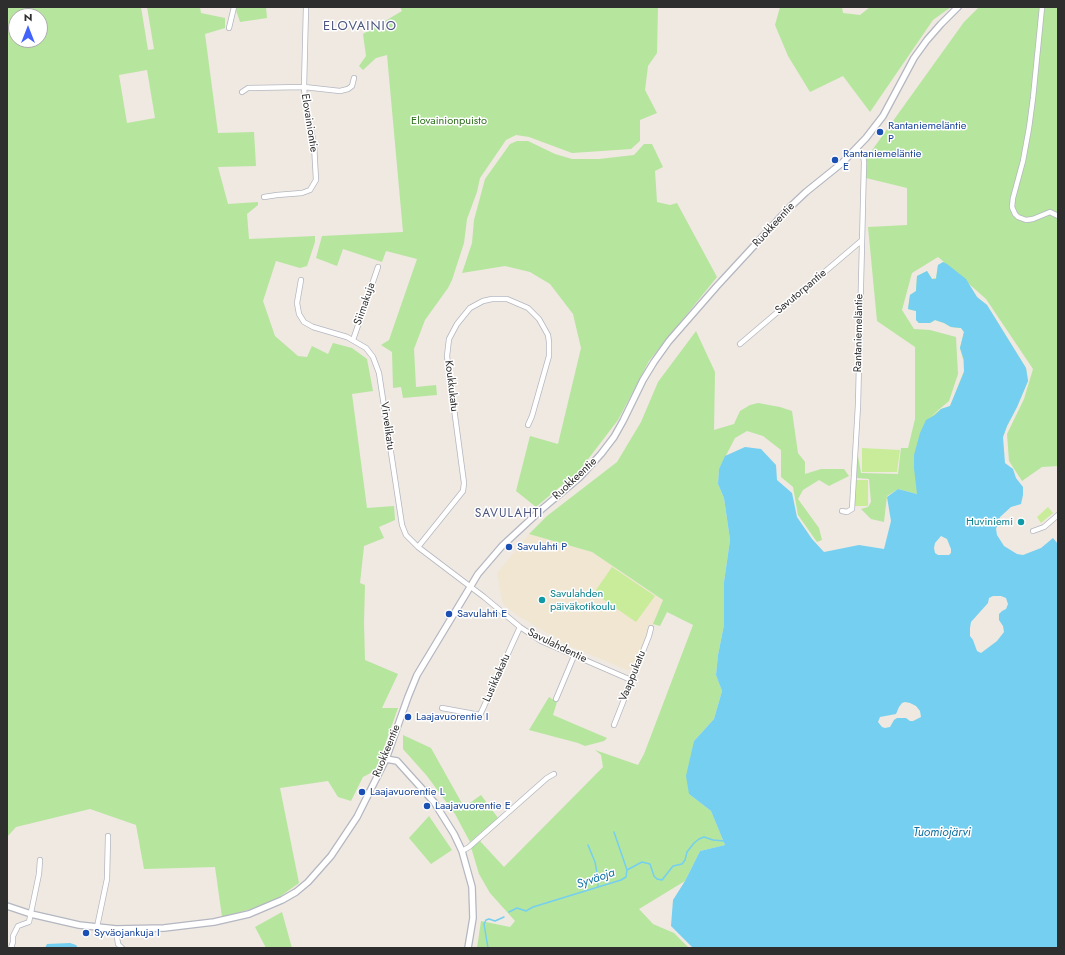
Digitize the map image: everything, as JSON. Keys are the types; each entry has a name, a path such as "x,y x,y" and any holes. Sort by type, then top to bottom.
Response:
{"street":[{"path":"230,28 234,7"},
{"name":"Elovainiontie","path":"264,197 302,193 310,190 316,180 314,144 305,101 304,87 306,7"},
{"name":"Ruokkeentie","path":"7,906 31,914 79,925 116,929 164,928 233,919 266,908 286,898 308,882 331,856 357,816 386,759 417,675 470,587 487,562 542,509 579,478 601,454 614,437 643,380 669,341 788,209 857,149 882,116 914,58 927,40 958,7"},
{"path":"1042,7 1029,128 1012,207 1018,217 1026,220 1033,219 1050,212 1058,216"},
{"path":"242,92 248,88 304,87 340,91 348,90 352,86 354,78"},
{"name":"Rantaniemeläntie","path":"842,511 847,512 852,509 858,405 864,162 863,155 857,149"},
{"name":"Savutorpantie","path":"740,344 861,241"},
{"name":"Siimakuja","path":"353,340 378,268"},
{"name":"Virvelikatu","path":"301,280 297,303 299,314 304,322 314,327 353,340 366,348 373,357 379,373 402,525 406,535 418,547 470,587"},
{"name":"Koukkukatu","path":"418,547 463,491 464,483 447,356 450,339 457,324 470,308 483,301 492,299 507,299 528,308 539,319 548,335 549,356 532,416 528,425"},
{"path":"1033,531 1044,527 1058,515"},
{"name":"Savulahdentie","path":"470,587 520,627 541,641 631,680"},
{"name":"Lusikkakatu","path":"442,708 480,714 520,627"},
{"name":"Vaappukatu","path":"614,724 651,628"},
{"path":"556,699 574,656"},
{"path":"386,759 397,761 434,802 454,834 462,851 472,887 473,918 468,948"},
{"path":"462,851 469,847 547,778 554,774"},
{"path":"97,927 107,879 108,836"},
{"path":"11,948 13,936 18,926 29,922 39,874 40,860"},
{"path":"116,929 118,944 122,948"}],"shaded area":[{"path":"529,534 592,552 663,600 651,631 633,668 627,670 567,645 517,615 503,604 497,573"}],"green space":[{"path":"7,7 141,7 148,50 154,49 147,7 200,7 201,13 225,18 225,28 205,34 218,133 254,132 256,166 218,167 228,204 258,202 258,205 247,214 249,239 315,236 315,242 307,266 300,268 276,261 263,301 275,336 298,356 307,357 312,346 328,354 333,343 352,348 367,359 373,391 352,394 367,508 394,506 395,520 379,527 384,538 364,546 360,583 365,585 365,660 398,674 382,708 398,708 376,770 363,777 351,801 338,797 328,781 280,788 299,883 278,898 255,908 222,917 215,867 144,869 136,825 90,809 16,827 7,837","holes":["147,70 155,118 127,123 119,75"]},
{"path":"237,7 266,7 267,18 240,22 236,10"},
{"name":"Elovainionpuisto","path":"400,7 658,7 657,53 648,66 645,90 657,113 640,120 640,141 631,149 572,153 529,137 516,135 506,140 480,178 477,192 467,219 464,243 452,280 425,320 414,349 416,387 436,385 437,395 403,398 401,387 393,388 392,352 381,345 389,340 417,259 386,251 382,262 343,249 337,266 316,258 322,236 403,232 387,55 376,58 363,70 359,66 366,56 363,34 402,11"},
{"path":"780,7 842,7 843,13 860,15 870,7 951,7 933,20 870,112 843,76 810,92 788,56 775,25"},
{"path":"979,7 1058,7 1058,466 1042,467 1022,481 1009,461 1007,434 1024,399 1033,369 986,299 968,283 977,297 987,305 1026,368 1028,381 1003,437 917,494 898,489 887,496 884,522 871,519 861,509 868,507 871,502 869,479 857,478 855,474 857,450 861,473 898,474 901,448 908,448 915,419 915,347 877,321 868,227 907,225 907,188 866,178 865,160 964,22","holes":["938,257 944,262 938,265 936,278 932,279 927,271 917,276 916,291 910,295 908,309 916,311 916,320 919,323 930,323 935,320 951,327 961,328 964,332 960,348 964,371 950,406 941,409 929,418 949,401 958,374 956,337 930,330 914,329 902,310 912,273"]},
{"path":"517,141 528,141 555,154 572,159 599,159 634,155 644,144 652,144 663,167 655,171 657,202 670,205 677,203 717,277 649,361 618,420 579,471 536,507 516,491 530,436 558,444 581,348 573,314 550,284 530,272 505,266 462,273 472,243 474,220 485,179 510,144"},
{"path":"696,331 715,372 714,430 734,424 740,411 750,405 758,403 792,411 798,453 805,462 805,474 821,469 844,469 849,476 829,486 819,480 803,490 798,499 819,528 822,540 817,542 798,515 793,487 781,477 781,450 763,436 747,431 735,438 719,469 718,484 724,498 730,540 724,582 724,625 716,675 722,691 714,719 694,741 689,794 711,811 725,845 700,851 685,881 639,909 653,924 674,933 689,948 477,948 481,921 510,927 515,921 490,893 479,874 471,847 480,841 504,867 603,767 601,755 595,750 638,765 644,754 693,625 667,612 660,626 653,624 663,600 592,552 529,534 547,516 617,462 641,422 658,382"},
{"path":"862,448 900,450 897,472 862,472"},
{"path":"855,480 868,480 868,506 855,506"},
{"path":"1048,507 1053,513 1041,523 1037,517"},
{"path":"612,567 655,596 636,622 594,593"},
{"path":"549,697 557,702 553,715 607,738 604,741 585,746 529,730"},
{"path":"403,735 431,748 464,807 481,795 498,818 470,842 455,814 427,776 403,749"},
{"path":"429,816 452,850 431,864 409,838"},
{"path":"282,912 292,948 266,948 255,927"}],"water":[{"name":"Tuomiojärvi","path":"943,262 947,264 966,279 977,297 987,305 1026,368 1028,381 1003,437 1005,463 1013,469 1016,478 1023,487 1023,495 1021,504 1011,507 1000,517 996,529 997,535 1004,546 1017,554 1023,555 1041,548 1053,538 1058,544 1058,948 693,948 671,926 673,900 685,881 700,851 725,845 711,811 689,794 686,776 694,741 714,719 722,691 716,675 724,625 724,582 730,540 724,498 718,484 719,469 725,456 745,447 761,449 776,465 777,480 792,493 797,517 812,539 824,552 859,545 884,549 891,521 887,497 898,489 917,494 914,455 920,433 926,420 935,415 941,409 950,406 964,372 964,360 960,348 964,332 961,328 951,327 935,320 930,323 919,323 916,320 916,311 908,309 910,295 916,291 917,276 927,271 932,279 936,279 938,265","holes":["941,536 947,539 951,549 951,553 949,555 938,555 935,553 935,543","993,596 1001,596 1006,598 1008,604 1006,609 999,614 999,620 1003,626 1004,632 997,641 981,653 977,651 970,636 970,628 971,622 988,603 989,598","902,703 910,703 916,706 920,711 921,717 913,721 906,718 897,718 890,727 882,727 878,722 880,717 896,714"]},
{"path":"70,943 76,945 78,948 45,948 47,944"}],"waterway":[{"path":"614,832 627,870"},
{"name":"Syväoja","path":"509,912 517,908 526,911 533,907 621,880 626,877 627,870 642,862 650,864 654,876 657,879 662,880 673,866 682,864 685,860 687,852 699,839 704,837 724,841"},
{"path":"588,845 595,862 598,887"},
{"name":"Syväoja","path":"488,948 484,924 486,920 489,919 495,921 504,917"}],"place":[{"name":"Rantaniemeläntie P","path":"880,132"},
{"name":"Rantaniemeläntie E","path":"835,160"},
{"name":"Huviniemi","path":"1021,522"},
{"name":"Savulahti P","path":"509,547"},
{"name":"Savulahden päiväkotikoulu","path":"542,600"},
{"name":"Savulahti E","path":"449,614"},
{"name":"Laajavuorentie I","path":"408,717"},
{"name":"Laajavuorentie L","path":"362,792"},
{"name":"Laajavuorentie E","path":"427,806"},
{"name":"Syväojankuja I","path":"86,933"}],"district":[{"name":"ELOVAINIO","path":"360,27"},
{"name":"SAVULAHTI","path":"509,514"}]}
